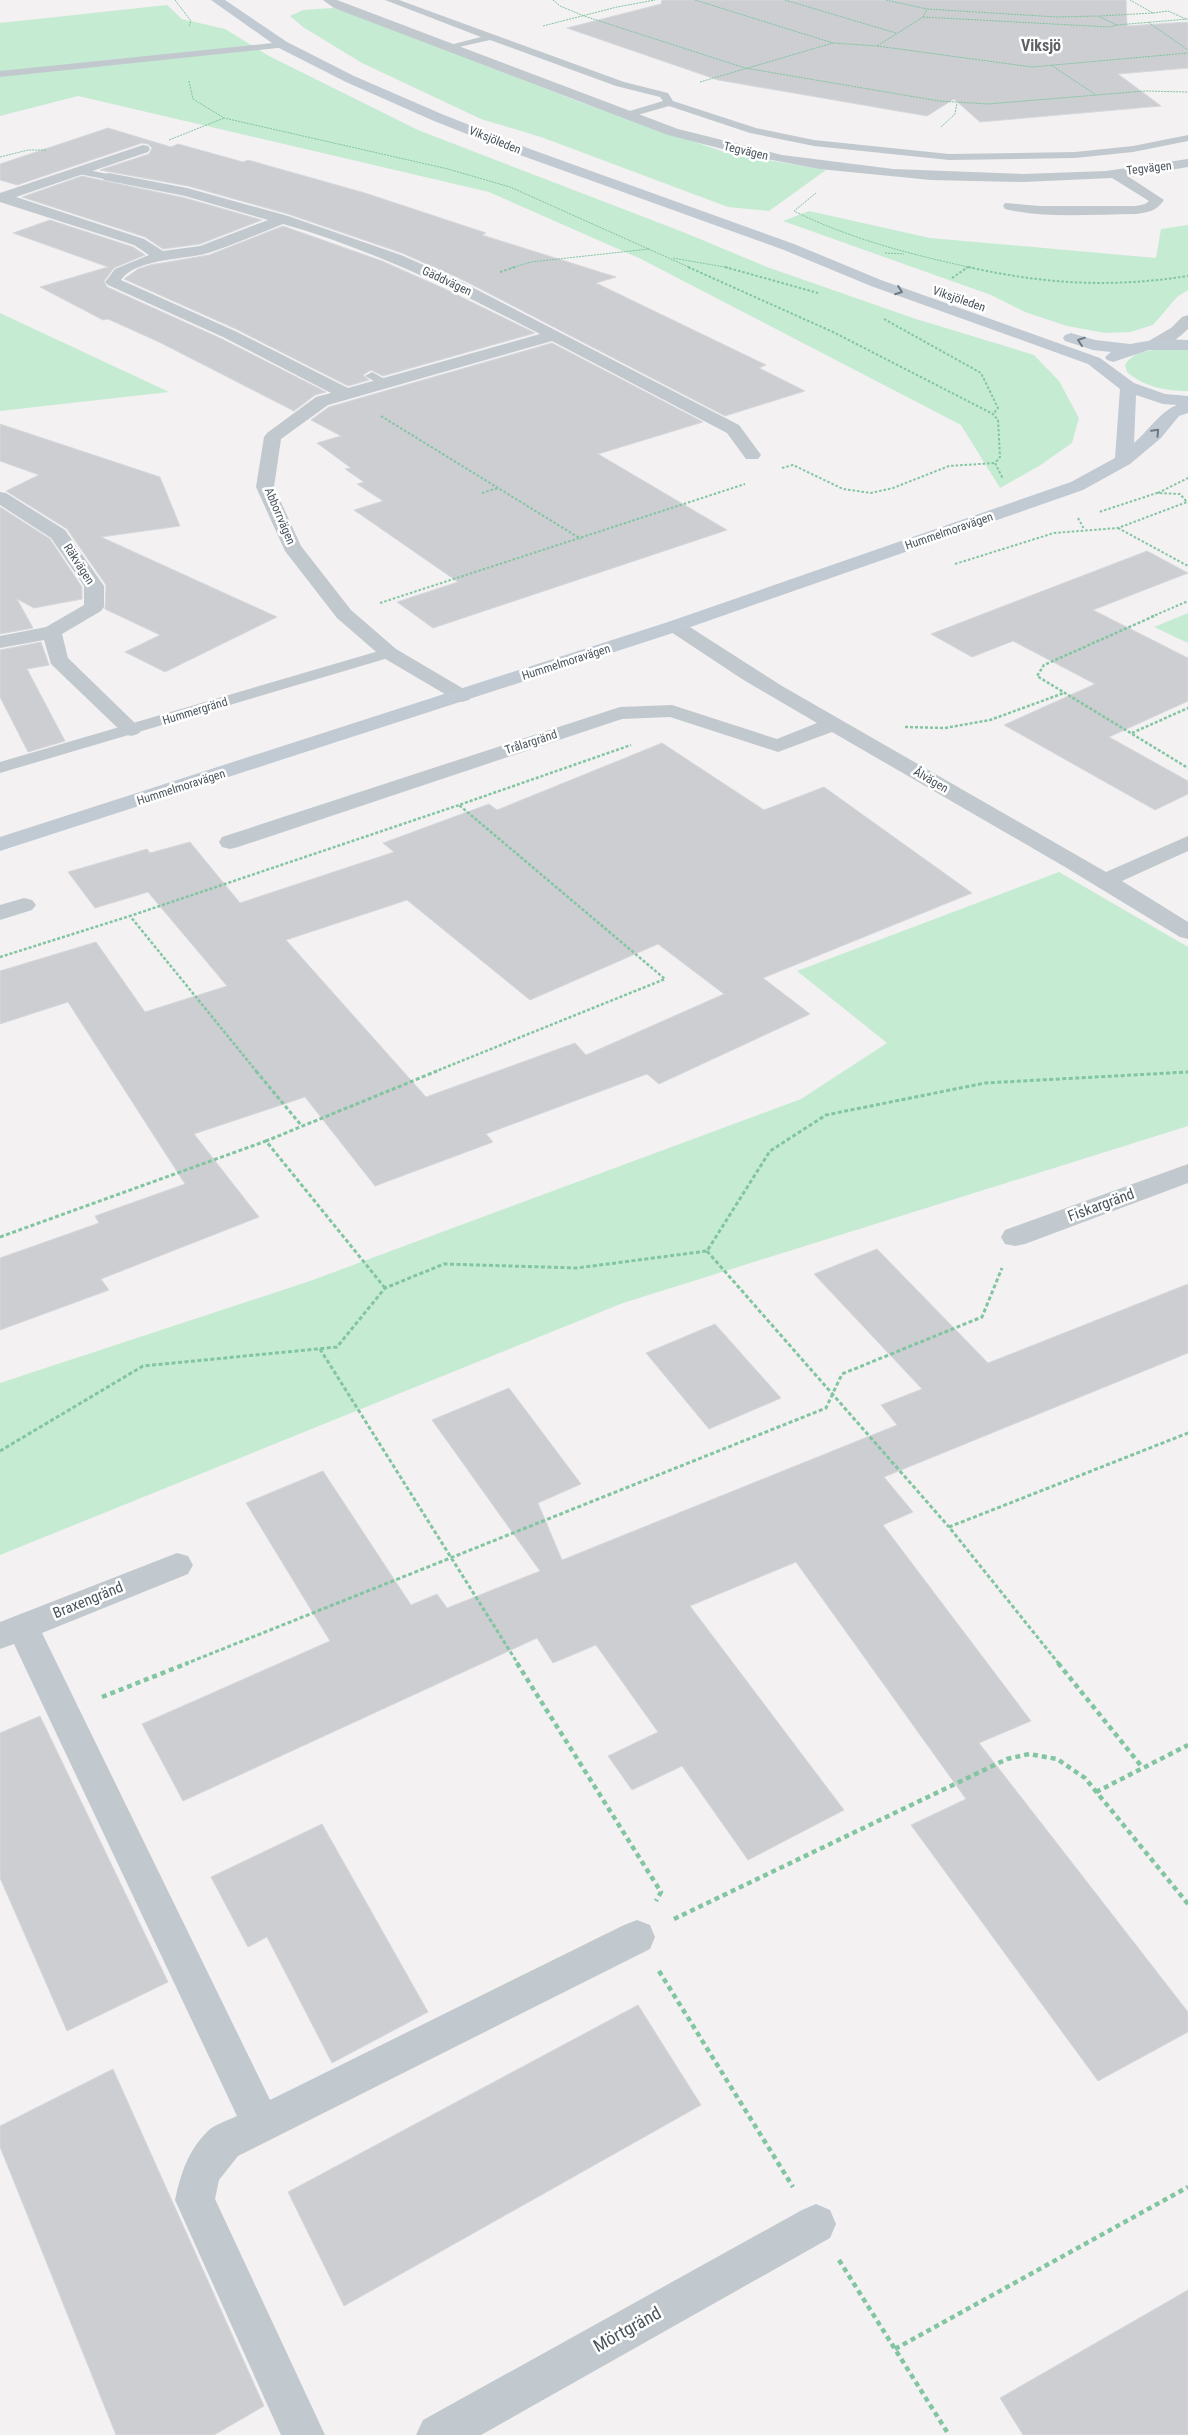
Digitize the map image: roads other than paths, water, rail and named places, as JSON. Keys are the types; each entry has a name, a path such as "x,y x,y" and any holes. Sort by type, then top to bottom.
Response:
{"main road":[{"name":"Viksjöleden","path":"217,0 284,45 350,79 499,142 789,247 876,283 1094,361 1128,387"},
{"name":"Viksjöleden","path":"789,247 893,276 1093,345 1129,349"},
{"path":"1112,373 1110,362 1114,356 1129,349 1153,345 1188,344"},
{"path":"1124,460 1128,387 1163,398 1188,401"},
{"name":"Hummelmoravägen","path":"0,844 675,626 1076,486 1124,460 1155,434 1173,412 1188,407"}],"street":[{"name":"Tegvägen","path":"329,0 338,6 680,134 804,164 922,176 1019,179 1113,173 1188,163"},
{"path":"1,198 143,149"},
{"path":"1010,206 1040,210 1136,210 1150,208 1157,200 1113,173"},
{"name":"Gäddvägen","path":"109,177 187,192 283,219 396,258 459,286 733,429 752,456"},
{"path":"1,198 139,242 160,256"},
{"path":"283,219 203,250 160,256 120,272 114,276 113,282 229,334 344,393"},
{"path":"1153,345 1177,331 1188,320"},
{"name":"Abborrvägen","path":"462,696 389,652 344,614 292,547 265,487 273,437 322,401 377,379 552,336"},
{"name":"Räkvägen","path":"0,497 58,534 94,586 94,607 52,632"},
{"name":"Ålvägen","path":"675,626 699,643 833,724 1106,880 1188,932"},
{"path":"0,642 52,632 58,660 131,730"},
{"name":"Trålargränd","path":"230,842 620,713 672,711 778,746 833,724"},
{"path":"1106,880 1188,843"},
{"path":"0,913 24,905"},
{"name":"Fiskargränd","path":"1015,1237 1188,1173"},
{"name":"Braxengränd","path":"11,1632 177,1565"},
{"path":"11,1632 63,1712 262,2125"},
{"path":"303,2435 195,2200 201,2171 224,2143 637,1937"},
{"name":"Mörtgränd","path":"438,2435 816,2224"}],"lane":[{"path":"390,0 754,131 814,143 949,157 1075,156 1188,138"},
{"path":"450,48 491,37"},
{"path":"0,74 284,45"},
{"path":"627,115 667,99"},
{"path":"78,171 109,177"},
{"path":"87,185 109,177"},
{"name":"Hummergränd","path":"0,768 389,652"}],"district":[{"name":"Viksjö","path":"1041,45"}]}
